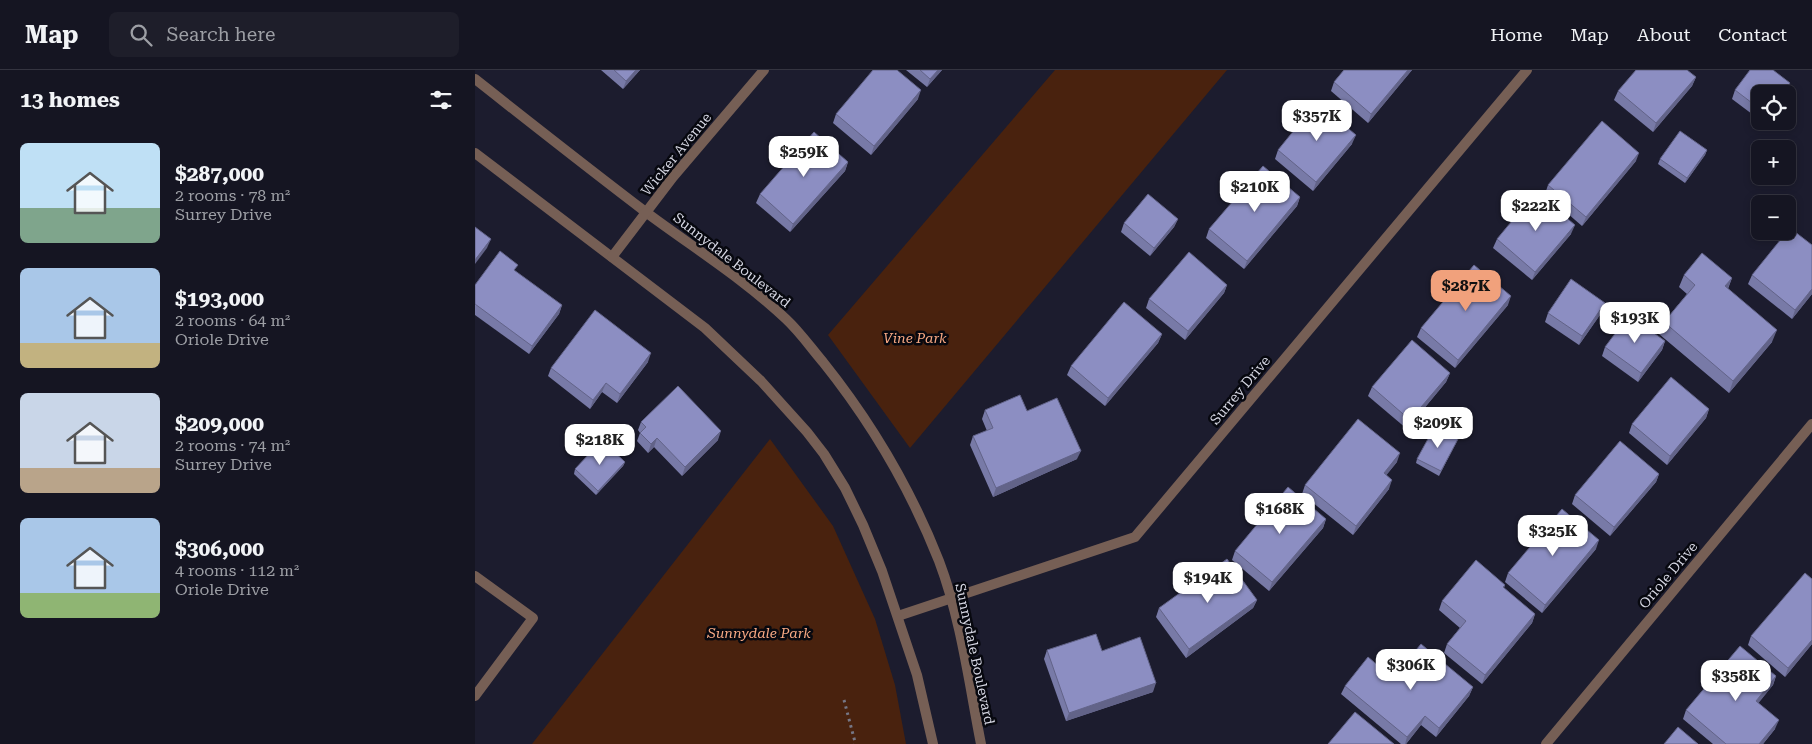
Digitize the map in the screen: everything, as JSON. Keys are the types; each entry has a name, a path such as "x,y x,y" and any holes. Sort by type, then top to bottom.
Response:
{"street":[{"name":"Wicker Avenue","path":"612,257 673,177 763,70"},
{"name":"Surrey Drive","path":"898,616 1135,537 1527,70"},
{"name":"Sunnydale Boulevard","path":"475,79 647,213 747,286 787,320 840,384 870,427 920,517 939,562 951,599 981,744"},
{"path":"475,154 705,328 761,381 807,432 824,454 845,488 882,571 917,675 933,744"},
{"name":"Oriole Drive","path":"1546,744 1812,424"},
{"path":"475,576 533,618 475,696"}],"path":[{"path":"843,700 854,744"}],"green space":[{"name":"Vine Park","path":"1055,70 1227,70 910,448 828,335"},
{"name":"Sunnydale Park","path":"770,439 833,526 875,619 895,685 906,744 532,744"}],"building":[{"path":"614,70 636,70 626,81"},
{"path":"873,70 897,70 921,90 874,146 836,114"},
{"path":"920,70 938,70 930,79"},
{"path":"1344,70 1408,70 1371,114 1334,82"},
{"path":"1636,70 1687,70 1696,77 1656,123 1618,91"},
{"path":"1750,70 1773,70 1790,83 1788,85 1751,85 1751,102 1735,90"},
{"path":"1317,102 1356,135 1316,182 1278,150"},
{"path":"1602,121 1639,153 1586,217 1548,185"},
{"path":"1680,131 1707,150 1687,178 1660,159"},
{"path":"814,132 848,162 793,224 760,194"},
{"path":"1263,166 1300,197 1247,261 1209,229"},
{"path":"1536,192 1575,225 1535,272 1497,239"},
{"path":"1148,194 1178,219 1154,248 1124,223"},
{"path":"475,227 491,239 475,260"},
{"path":"1796,233 1812,245 1812,289 1795,310 1752,275 1780,240 1796,240"},
{"path":"500,251 518,265 514,270 562,305 532,346 475,304 475,285"},
{"path":"1189,252 1227,285 1188,331 1149,299"},
{"path":"1702,253 1732,278 1725,286 1777,330 1733,381 1664,322 1695,285 1684,275"},
{"path":"1474,265 1511,296 1458,360 1421,328"},
{"path":"1571,279 1605,303 1582,336 1548,313"},
{"path":"1124,302 1162,334 1108,398 1071,366"},
{"path":"595,310 651,353 620,394 606,383 593,400 551,368"},
{"path":"1629,315 1665,341 1641,373 1605,347"},
{"path":"1412,340 1450,373 1410,420 1372,387"},
{"path":"1671,377 1709,409 1670,456 1632,424"},
{"path":"678,386 721,431 685,467 657,438 651,444 640,433 646,427 641,422"},
{"path":"1020,395 1027,411 1057,398 1081,451 996,488 973,436 993,428 985,410"},
{"path":"1358,419 1400,453 1384,473 1392,480 1356,526 1305,485"},
{"path":"1435,426 1458,439 1441,471 1417,459"},
{"path":"602,440 625,462 598,491 575,469"},
{"path":"1620,441 1659,474 1614,527 1575,495"},
{"path":"1288,487 1326,519 1272,582 1235,551"},
{"path":"1562,509 1599,540 1545,605 1508,573"},
{"path":"1227,559 1257,600 1189,649 1159,608"},
{"path":"1476,560 1505,585 1503,587 1535,614 1485,675 1447,644 1466,621 1442,601"},
{"path":"1805,573 1812,579 1812,640 1788,668 1751,636"},
{"path":"1096,634 1102,651 1140,637 1156,683 1069,713 1047,650"},
{"path":"1421,644 1473,687 1439,728 1425,716 1407,737 1345,686 1368,657 1393,678"},
{"path":"1740,646 1776,676 1756,701 1779,720 1759,744 1726,744 1686,710"},
{"path":"1355,712 1394,744 1328,744"},
{"path":"1678,727 1698,744 1664,744"}]}
